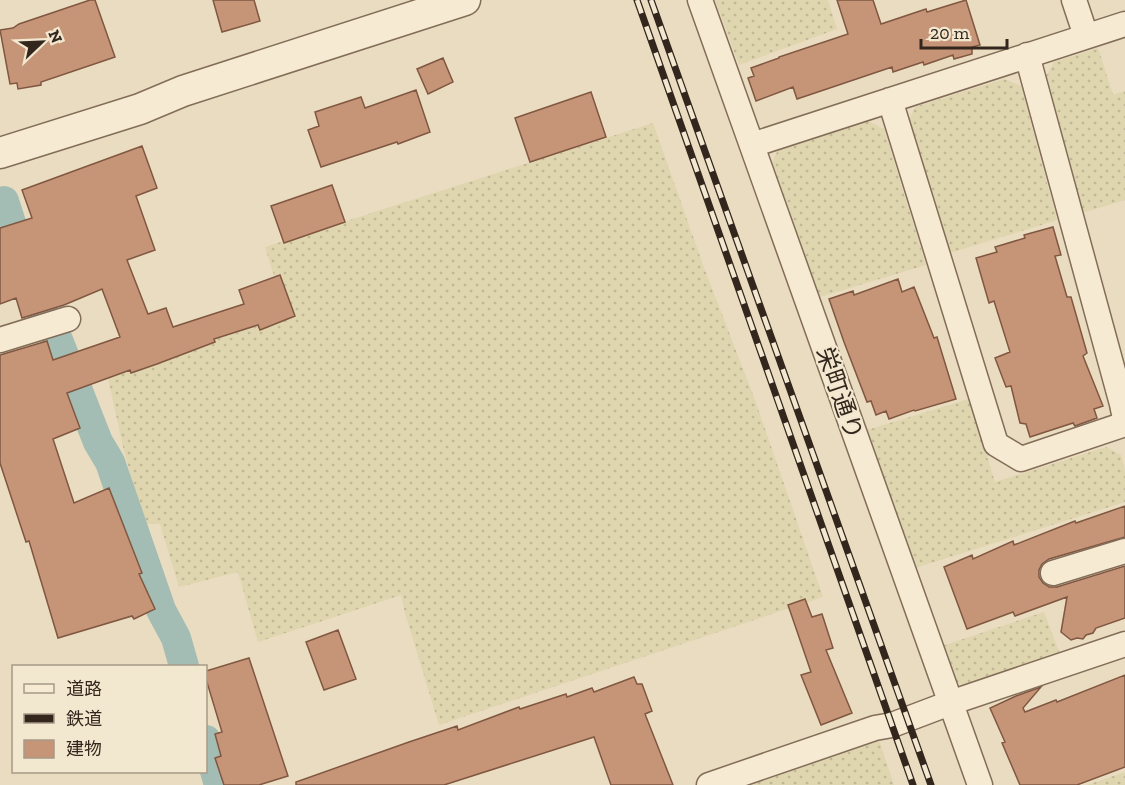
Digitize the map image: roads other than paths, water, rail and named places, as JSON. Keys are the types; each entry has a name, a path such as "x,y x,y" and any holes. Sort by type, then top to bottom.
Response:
{"street":[{"path":"0,153 140,109 183,91 465,0"},
{"name":"栄町通り","path":"700,0 980,785"},
{"path":"1074,0 1086,36"},
{"path":"752,145 1125,24"},
{"path":"1027,55 1125,419"},
{"path":"890,100 996,444 1021,459 1125,424"},
{"path":"0,340 68,319"},
{"path":"1053,573 1125,551"},
{"path":"709,785 875,728 892,725 1125,644"}],"waterway":[{"path":"4,201 37,304 58,340 98,442 110,462 161,610 176,638 184,665"},
{"path":"207,743 219,785"}],"railway":[{"path":"637,0 913,785"},
{"path":"651,0 931,785"}]}
